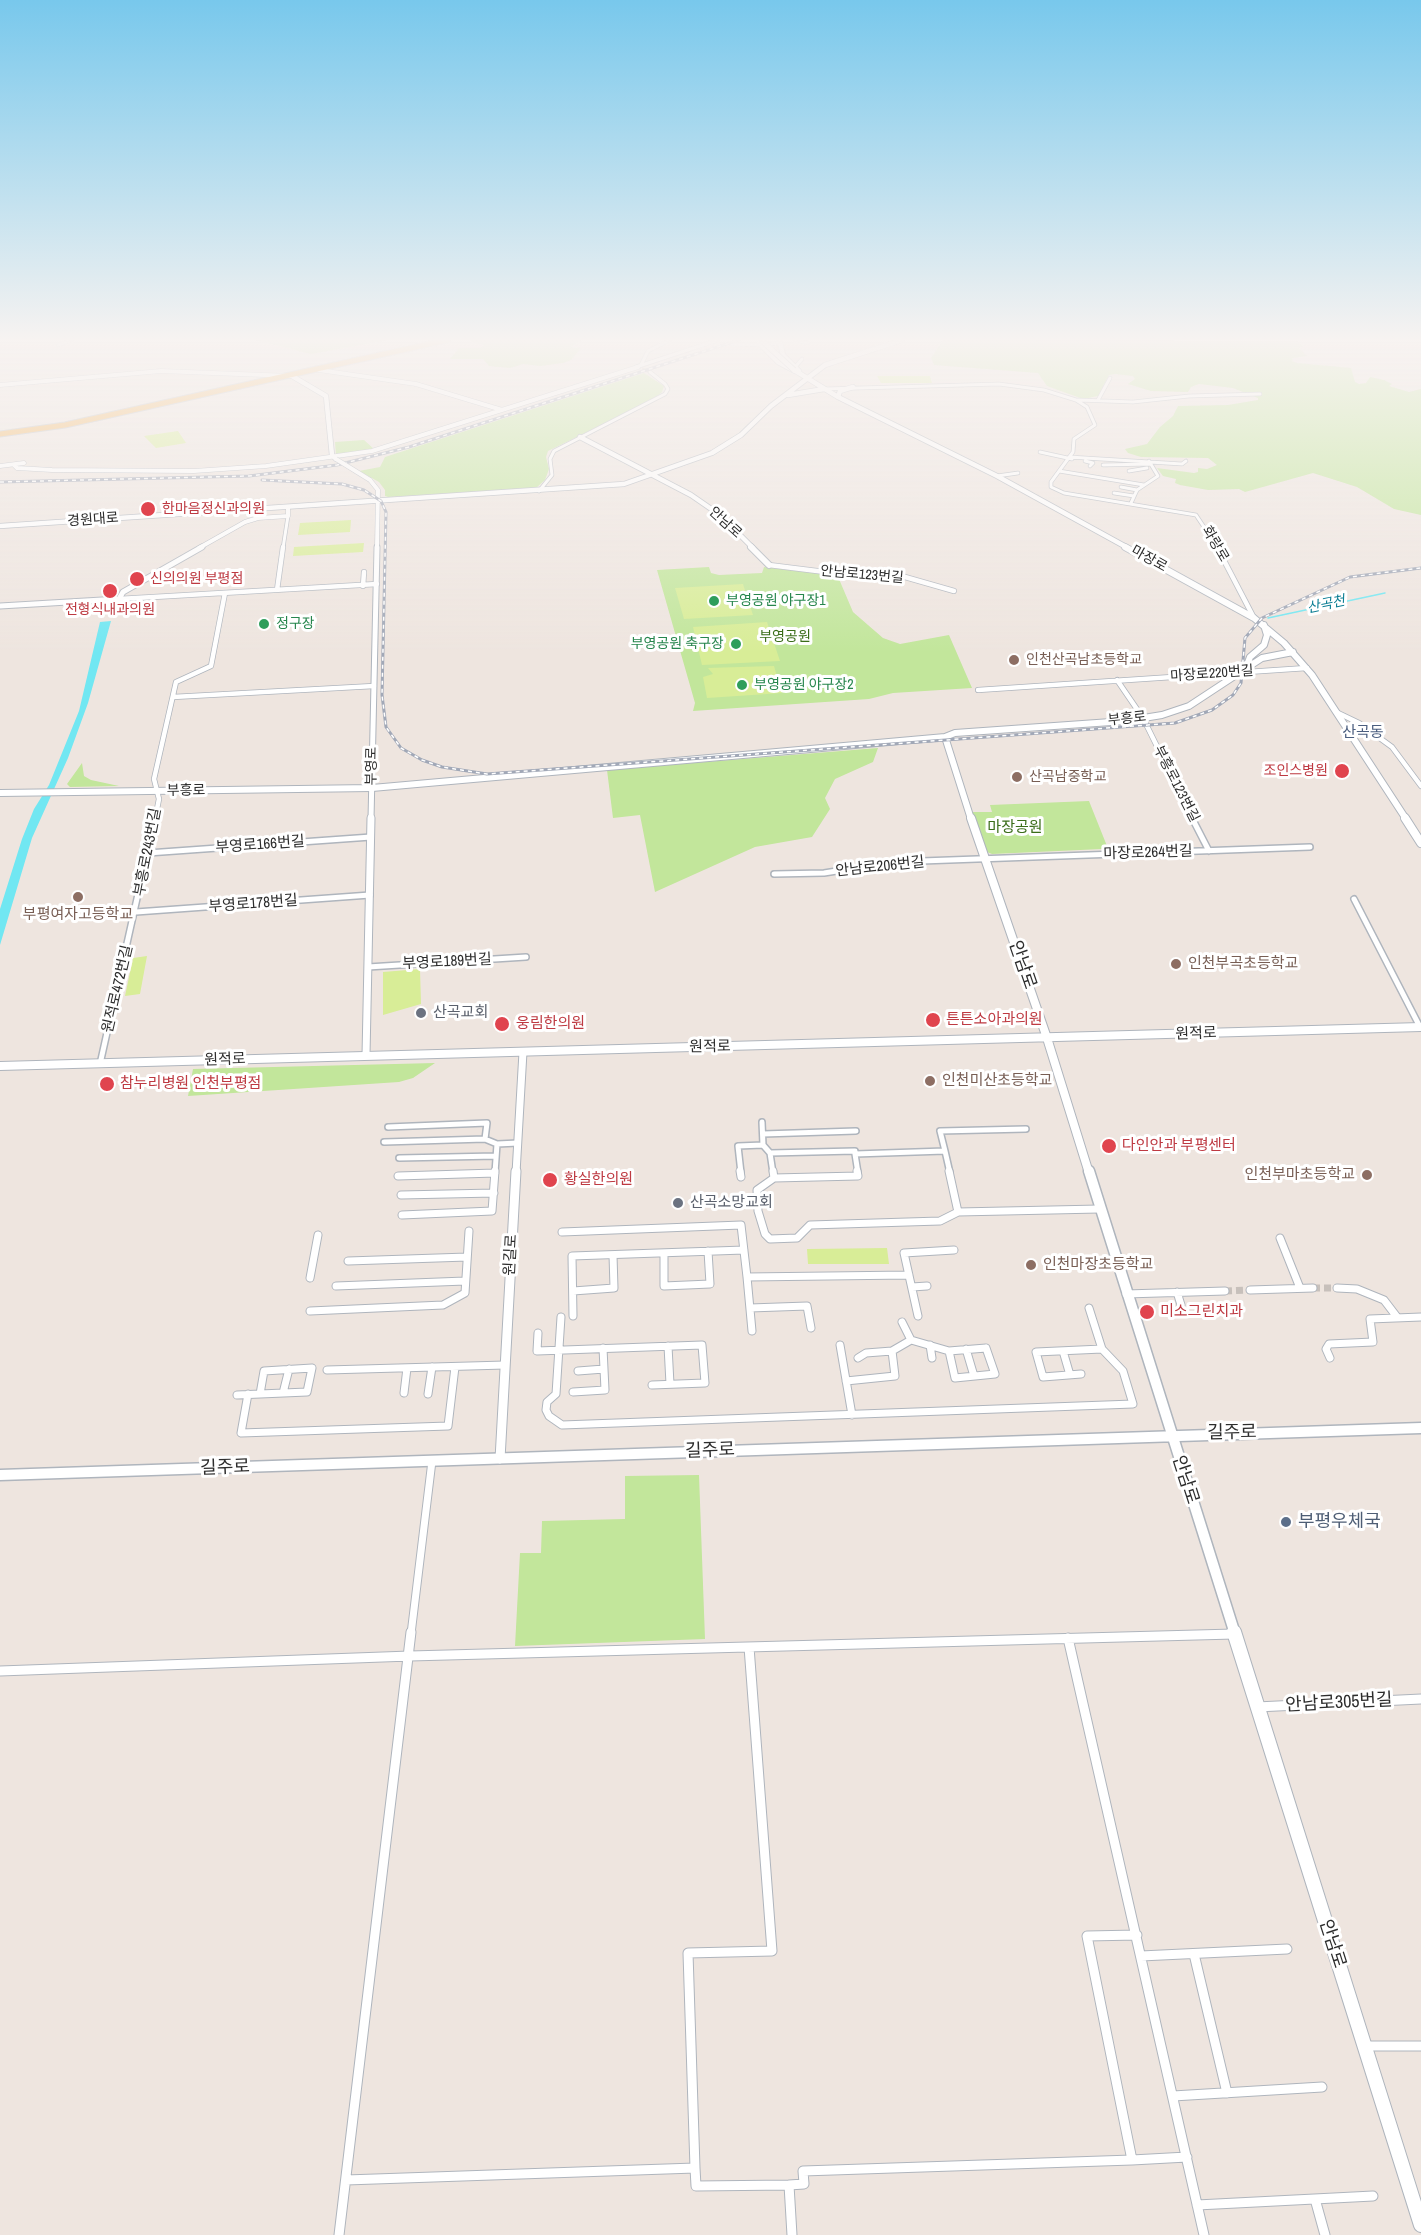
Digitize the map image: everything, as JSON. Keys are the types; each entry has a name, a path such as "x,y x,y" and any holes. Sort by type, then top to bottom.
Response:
{"main road":[{"path":"332,444 334,458"},
{"name":"안남로","path":"594,444 688,493 720,515 769,565"},
{"name":"경원대로","path":"0,528 17,525 608,487 653,475 712,453 726,444"},
{"name":"마장로","path":"933,444 997,476 1254,618 1264,626 1293,652 1306,668 1421,843"},
{"path":"1247,665 1250,657 1264,645 1267,635 1264,626"},
{"name":"부흥로","path":"0,794 372,788 945,737 955,733 1143,718 1189,706 1247,665 1271,655 1293,652"},
{"name":"안남로","path":"945,737 1047,1038 1125,1294 1364,2046 1417,2196 1421,2225"},
{"name":"원적로","path":"0,1065 1420,1027"},
{"name":"길주로","path":"0,1475 1170,1434 1421,1428"}],"street":[{"path":"14,465 17,468 52,470 194,471 334,458 398,444"},
{"path":"538,491 552,475 552,453 567,444"},
{"path":"1074,444 1073,452 1059,471 1144,485"},
{"path":"1041,452 1092,462 1090,466"},
{"name":"부영로","path":"334,458 370,480 378,490 366,1055"},
{"path":"1069,458 1151,464"},
{"path":"1103,465 1182,464 1186,461"},
{"path":"0,466 24,464"},
{"path":"1129,471 1151,464"},
{"path":"1131,503 1137,490 1158,476 1151,464"},
{"name":"화랑로","path":"1059,471 1050,484 1054,490 1184,512 1198,518 1216,545 1254,618"},
{"path":"997,476 1018,473"},
{"path":"1121,488 1137,490"},
{"path":"1114,493 1134,495"},
{"path":"277,590 288,507"},
{"path":"117,612 119,599 123,592 244,522 256,518 288,516"},
{"name":"안남로123번길","path":"769,565 841,574 898,575 954,591"},
{"path":"363,587 364,572"},
{"path":"0,606 363,587 376,584"},
{"path":"225,593 211,666 176,682 173,697 374,686"},
{"name":"마장로220번길","path":"978,690 1306,668"},
{"path":"1117,680 1143,718"},
{"name":"부흥로243번길","path":"136,912 159,799 154,779 173,697"},
{"path":"1335,711 1359,723 1392,747 1421,786"},
{"name":"부흥로123번길","path":"1143,718 1209,851"},
{"name":"부영로166번길","path":"148,853 371,837"},
{"name":"마장로264번길","path":"986,860 1310,847"},
{"name":"안남로206번길","path":"774,874 824,873 894,862 986,860"},
{"name":"부영로178번길","path":"136,912 370,895"},
{"path":"1354,899 1420,1027"},
{"name":"원적로472번길","path":"100,1064 136,912"},
{"name":"부영로189번길","path":"368,967 526,957"},
{"name":"원길로","path":"500,1459 523,1052"},
{"path":"762,1122 763,1145 770,1153 774,1178"},
{"path":"388,1127 487,1124 485,1139"},
{"path":"958,1212 940,1131 1026,1129"},
{"path":"763,1134 856,1131"},
{"path":"384,1142 485,1139 497,1144 518,1143"},
{"path":"402,1215 492,1211 497,1144"},
{"path":"741,1177 738,1146 763,1145"},
{"path":"770,1153 855,1151 858,1176 774,1178 757,1190 758,1211 765,1234 770,1239 797,1238 810,1225 940,1221 958,1212 1099,1209"},
{"path":"855,1154 945,1151"},
{"path":"399,1158 496,1156"},
{"path":"398,1176 495,1173"},
{"path":"401,1195 494,1193"},
{"path":"562,1232 741,1226 752,1331"},
{"path":"310,1311 443,1305 465,1293 469,1231"},
{"path":"310,1278 318,1235"},
{"path":"1281,1238 1300,1288"},
{"path":"573,1316 572,1256 744,1250"},
{"path":"918,1316 904,1253 954,1250"},
{"path":"664,1253 664,1286 710,1284 708,1251"},
{"path":"573,1291 614,1288 613,1255"},
{"path":"348,1261 467,1257"},
{"path":"747,1277 909,1275"},
{"path":"336,1286 465,1281"},
{"path":"912,1287 927,1286"},
{"path":"1250,1290 1313,1288"},
{"path":"1337,1288 1357,1289 1384,1300 1397,1317"},
{"path":"1125,1294 1225,1291"},
{"path":"1177,1292 1181,1305"},
{"path":"750,1308 807,1306 811,1328"},
{"path":"561,1317 561,1349 556,1394 547,1402 546,1410 549,1416 562,1425 1132,1404 1123,1371 1102,1349 1089,1308"},
{"path":"1330,1358 1326,1349 1329,1344 1373,1342 1370,1319 1421,1317"},
{"path":"902,1322 911,1340"},
{"path":"538,1333 537,1351 702,1345 705,1383 652,1385"},
{"path":"858,1359 866,1353 892,1351 911,1340 949,1350 986,1348 994,1374 955,1378 949,1350"},
{"path":"840,1345 852,1415"},
{"path":"930,1345 932,1358"},
{"path":"668,1346 670,1384"},
{"path":"573,1392 605,1390 603,1348"},
{"path":"966,1349 974,1376"},
{"path":"1081,1374 1042,1377 1036,1352 1102,1349"},
{"path":"846,1381 895,1376 892,1351"},
{"path":"1063,1351 1070,1375"},
{"path":"327,1370 505,1365"},
{"path":"428,1394 432,1367"},
{"path":"248,1394 241,1433 448,1426 455,1367"},
{"path":"237,1395 307,1392 312,1368 264,1371 260,1394"},
{"path":"404,1393 407,1368"},
{"path":"283,1393 289,1369"},
{"path":"578,1371 604,1369"},
{"path":"339,2235 432,1461"},
{"path":"0,1671 410,1656 1234,1634"},
{"path":"1068,1638 1204,2235"},
{"path":"749,1647 772,1951 688,1953 696,2186 804,2184 803,2171 1187,2157"},
{"name":"안남로305번길","path":"1257,1707 1421,1699"},
{"path":"1132,2160 1087,1936 1137,1935"},
{"path":"1141,1956 1287,1949"},
{"path":"1194,1954 1227,2093"},
{"path":"1364,2046 1421,2046"},
{"path":"1173,2096 1322,2087"},
{"path":"346,2180 695,2168"},
{"path":"789,2184 792,2235"},
{"path":"1197,2205 1373,2196"},
{"path":"1315,2199 1325,2235"}],"green space":[{"path":"152,444 178,444 156,448"},
{"path":"335,444 369,444 374,449 336,455"},
{"path":"424,444 562,444 548,451 546,457 549,469 545,480 536,488 388,497 385,496 385,490 379,482 359,471 380,467 385,457"},
{"path":"1146,444 1421,444 1421,515 1394,509 1357,487 1313,473 1245,492 1239,489 1208,490 1180,485 1175,483 1176,479 1163,476 1157,468 1194,473 1198,472 1198,468 1207,469 1217,465 1208,458 1141,457 1128,453 1125,449"},
{"path":"351,520 350,532 298,535 300,523"},
{"path":"364,543 363,552 293,556 294,547"},
{"name":"부영공원","path":"709,567 711,573 719,575 762,573 764,567 842,576 839,579 853,612 883,638 900,644 949,635 972,688 893,693 869,699 693,711 695,703 657,570"},
{"name":"부영공원 야구장1","path":"743,584 753,615 684,619 675,588"},
{"name":"부영공원 축구장","path":"767,622 780,661 702,665 693,627"},
{"name":"부영공원 야구장2","path":"774,666 782,693 707,698 703,677 713,674 708,668"},
{"path":"878,748 873,762 835,779 825,798 830,809 812,837 755,847 655,892 640,815 613,818 607,770"},
{"path":"82,763 84,776 91,780 119,786 70,787 67,784"},
{"name":"마장공원","path":"1089,801 1107,846 1102,849 992,854 987,852 972,812 992,812 990,805"},
{"path":"147,956 140,994 125,996 133,958"},
{"path":"420,969 421,1004 383,1015 383,972"},
{"path":"435,1063 413,1078 399,1082 188,1096 193,1069"},
{"path":"887,1248 889,1264 808,1264 807,1249"},
{"path":"699,1475 705,1639 515,1646 520,1553 541,1553 542,1521 625,1519 625,1476"}],"water":[{"path":"111,621 88,703 68,758 32,838 0,945 0,909 22,839 34,809 49,785 79,711 100,622"}],"waterway":[{"name":"산곡천","path":"1268,618 1385,593"}],"tunnel":[{"path":"1313,1288 1337,1288"},
{"path":"1225,1291 1250,1290"}],"railway":[{"path":"0,482 249,476 337,465 417,444"},
{"path":"262,480 342,484 364,490 381,501 386,512 382,695 386,727 401,748 422,760 442,767 487,774 1175,723 1212,710 1233,695 1241,683 1245,638 1262,618 1350,577 1421,568"}],"place":[{"name":"한마음정신과의원","path":"148,509"},
{"name":"신의의원 부평점","path":"137,579"},
{"name":"전형식내과의원","path":"110,591"},
{"name":"부영공원 야구장1","path":"714,601"},
{"name":"정구장","path":"264,624"},
{"name":"부영공원 축구장","path":"736,644"},
{"name":"인천산곡남초등학교","path":"1014,660"},
{"name":"부영공원 야구장2","path":"742,685"},
{"name":"조인스병원","path":"1342,771"},
{"name":"산곡남중학교","path":"1017,777"},
{"name":"부평여자고등학교","path":"78,897"},
{"name":"인천부곡초등학교","path":"1176,964"},
{"name":"산곡교회","path":"421,1013"},
{"name":"튼튼소아과의원","path":"933,1020"},
{"name":"웅림한의원","path":"502,1024"},
{"name":"인천미산초등학교","path":"930,1081"},
{"name":"참누리병원 인천부평점","path":"107,1084"},
{"name":"다인안과 부평센터","path":"1109,1146"},
{"name":"인천부마초등학교","path":"1367,1175"},
{"name":"황실한의원","path":"550,1180"},
{"name":"산곡소망교회","path":"678,1203"},
{"name":"인천마장초등학교","path":"1031,1265"},
{"name":"미소그린치과","path":"1147,1312"},
{"name":"부평우체국","path":"1286,1522"}],"district":[{"name":"산곡동","path":"1363,733"}]}
